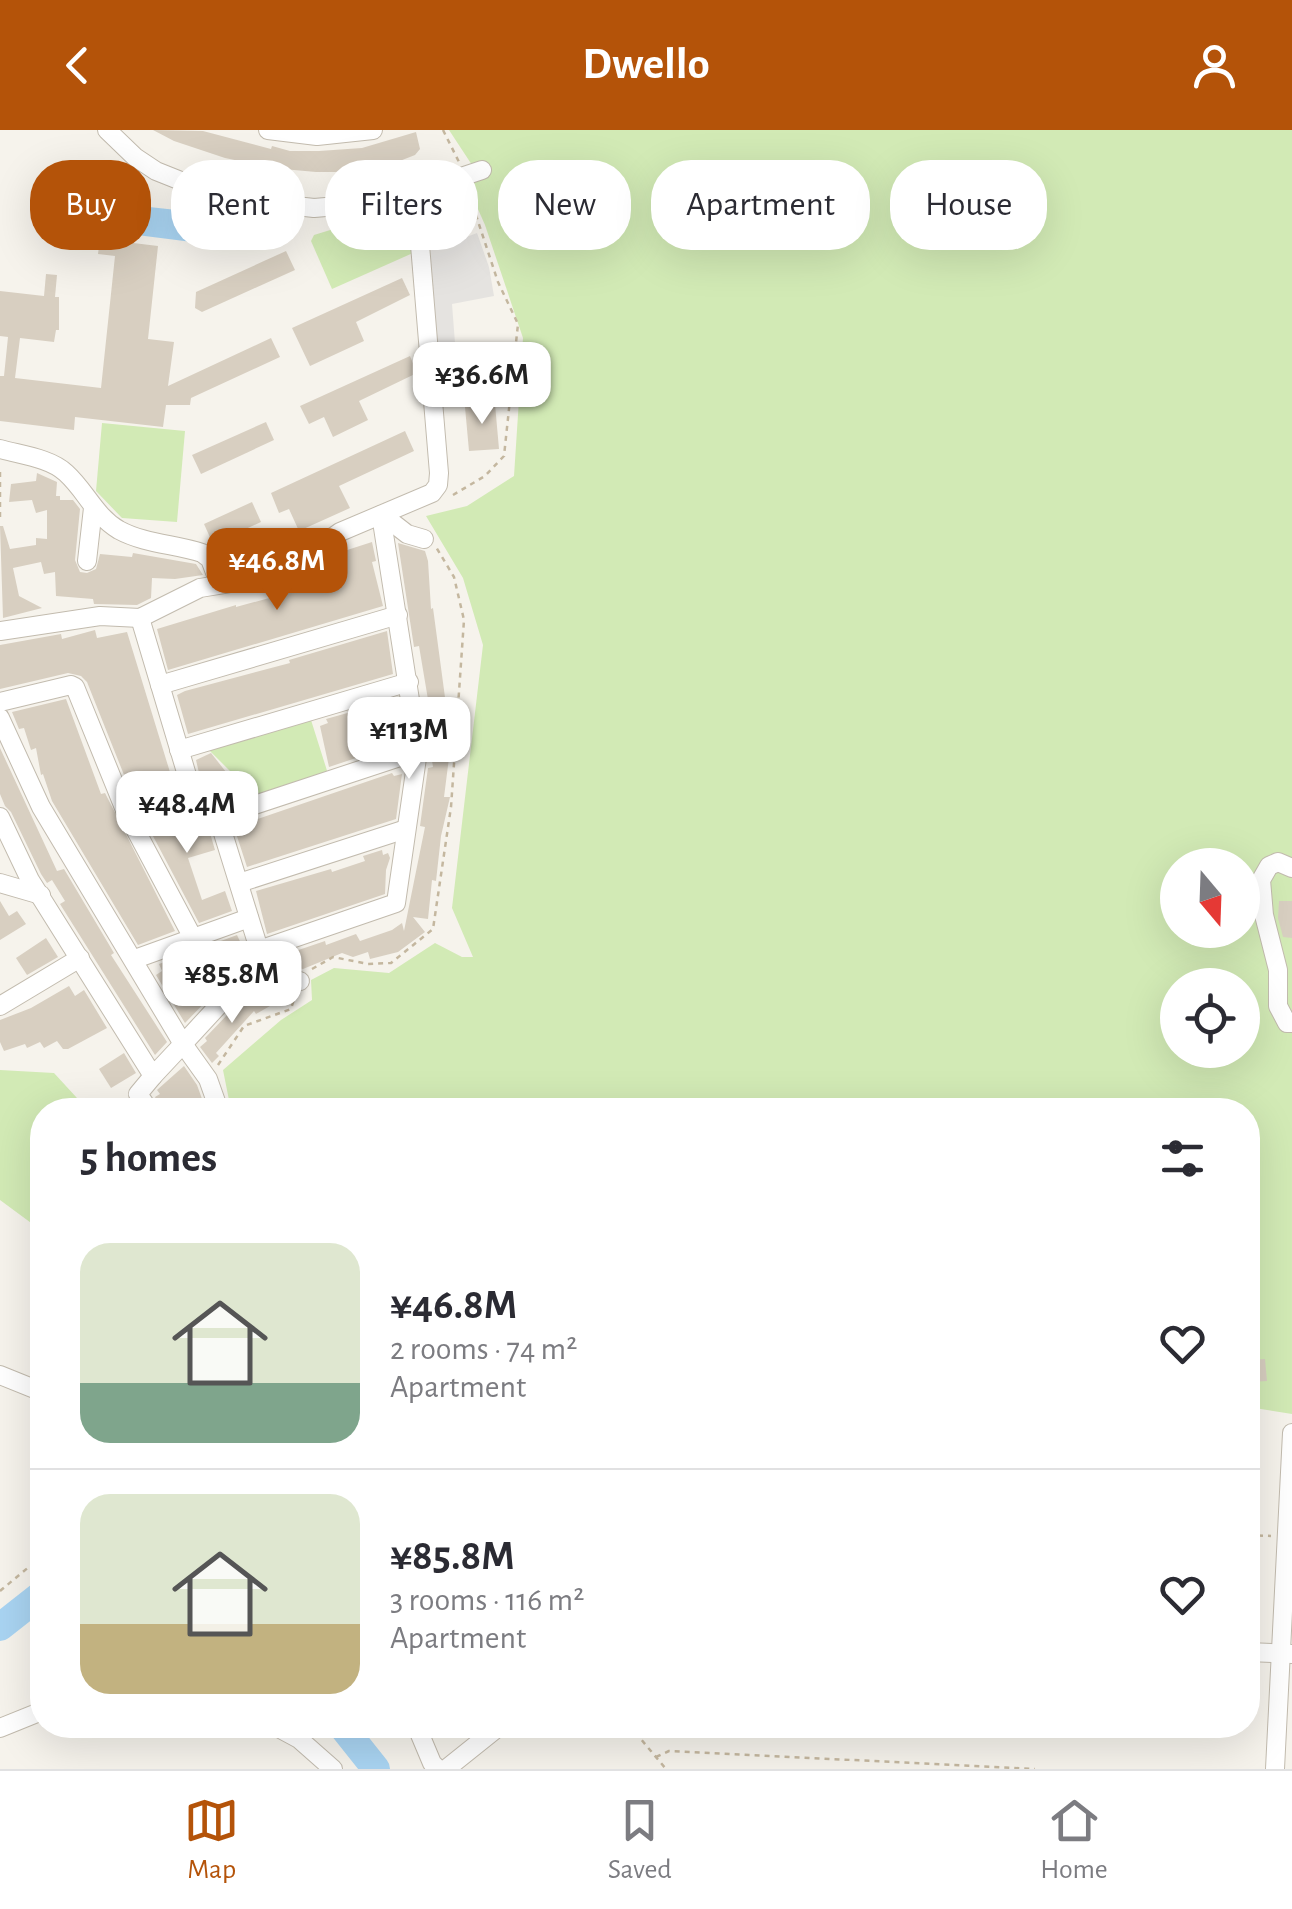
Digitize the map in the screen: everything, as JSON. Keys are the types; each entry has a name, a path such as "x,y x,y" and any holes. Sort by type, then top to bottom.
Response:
{"street":[{"path":"107,130 156,171 268,203 325,207"},
{"path":"268,130 317,136 373,130"},
{"path":"478,171 482,170"},
{"path":"0,630 100,616 140,618 200,588 268,577 340,532 382,518 434,490 439,473 418,250"},
{"path":"0,449 64,471 93,508 123,532 145,541 202,553 210,559 219,583"},
{"path":"84,551 93,508"},
{"path":"382,518 407,534 424,539"},
{"path":"259,950 396,903 418,752 382,518"},
{"path":"160,685 398,615"},
{"path":"140,618 193,789 218,817 266,976"},
{"path":"179,750 410,682"},
{"path":"0,702 75,687 125,810 192,938"},
{"path":"0,718 40,807 208,1079 215,1098"},
{"path":"218,817 418,752"},
{"path":"125,810 193,789"},
{"path":"0,817 30,880 153,1076"},
{"path":"240,883 406,829"},
{"path":"1292,868 1278,862 1269,866 1261,880 1264,915 1278,970 1278,1006 1287,1022 1292,1023"},
{"path":"0,883 42,895"},
{"path":"134,959 249,918"},
{"path":"0,1006 80,958"},
{"path":"141,1098 138,1094 153,1076 220,1005 266,976 300,981"},
{"path":"0,1374 30,1387"},
{"path":"1276,1769 1287,1654 1292,1433"},
{"path":"1260,1653 1287,1654"},
{"path":"0,1728 30,1716"},
{"path":"297,1738 333,1769"},
{"path":"421,1738 438,1769"},
{"path":"446,1769 485,1738"}],"path":[{"path":"443,130 455,160"},
{"path":"434,490 444,497 458,495 504,456 518,324 498,282 478,223"},
{"path":"0,472 0,519"},
{"path":"424,539 432,542 454,578 464,620 451,807 433,929"},
{"path":"0,1591 30,1566"},
{"path":"640,1738 666,1769"},
{"path":"656,1757 669,1751 1035,1769"}],"green space":[{"path":"449,130 1292,130 1292,1414 1260,1409 1260,1098 229,1098 223,1070 281,1020 312,1000 311,980 334,968 389,973 435,943 462,957 473,957 452,908 483,645 463,578 426,516 467,506 514,476 523,338 478,209 478,160 469,160"},
{"path":"325,232 325,250 413,253 332,289 311,241 314,235"},
{"path":"102,423 185,431 177,522 122,518 96,491"},
{"path":"311,720 329,777 226,809 210,795 231,772 209,750"},
{"path":"0,1070 54,1073 77,1098 30,1098 30,1222 0,1200"}],"shaded area":[{"path":"478,236 489,267 494,296 452,304 459,395 440,396 429,251 478,250"}],"water":[{"path":"151,207 171,209 171,239 151,237"}],"building":[{"path":"153,130 203,131 290,151 362,148 416,132 420,149 402,160 325,160 325,172 316,172 305,171 305,160 234,160 174,141"},
{"path":"151,245 158,246 148,339 174,342 168,386 271,338 280,357 191,398 190,405 166,405 163,427 75,417 74,430 0,421 0,376 4,376 8,337 0,336 0,291 44,296 46,274 57,275 59,330 54,342 20,338 15,378 101,388 115,256 98,254 99,250 151,250"},
{"path":"286,251 295,270 202,312 195,308 196,292"},
{"path":"402,278 410,295 356,322 364,341 310,366 292,328"},
{"path":"410,356 417,373 359,401 368,420 333,437 324,417 309,424 300,406"},
{"path":"495,404 499,449 469,451 465,407"},
{"path":"266,422 274,440 201,474 192,455"},
{"path":"405,431 414,451 339,486 350,508 299,531 289,509 279,513 271,493"},
{"path":"37,473 57,482 56,496 60,500 73,500 80,509 75,560 80,572 96,569 100,554 132,557 133,553 196,564 203,575 152,578 151,598 137,605 94,604 93,599 56,596 55,572 44,574 41,562 13,568 19,596 42,608 3,618 0,526 10,549 36,545 36,538 47,539 47,510 36,513 32,500 9,502 11,484 36,481"},
{"path":"252,502 261,522 213,544 204,524"},
{"path":"372,542 376,561 372,562 383,606 168,670 157,629 273,597 271,593 320,579 319,576 339,570 338,564 344,562 341,552"},
{"path":"398,543 425,551 428,561 431,609 451,742 444,797 450,797 428,919 413,917 425,932 398,952 370,959 368,952 353,957 342,953 303,969 277,964 275,958 325,941 326,945 356,934 360,941 402,923 404,931 425,827 420,826 428,768 433,767 430,748 436,747 419,646 414,647"},
{"path":"95,630 97,638 127,632 173,782 132,795 87,682 81,676 68,673 0,689 0,645 61,634 62,639"},
{"path":"387,631 393,674 188,734 177,695"},
{"path":"66,699 101,794 105,793 175,931 138,945 52,801 41,775 36,748 31,750 24,728 19,729 12,712"},
{"path":"397,699 404,742 329,767 320,726 328,723 326,719 351,712 352,716"},
{"path":"0,748 57,871 64,869 114,953 111,955 167,1042 155,1055 60,904 65,901 52,880 47,883 41,874 5,806 0,794"},
{"path":"211,753 226,772 213,786 199,773 196,760"},
{"path":"392,773 402,774 396,819 247,867 234,827"},
{"path":"192,805 207,823 215,850 188,858 202,900 225,891 232,911 199,923 145,821 152,819 151,815"},
{"path":"382,850 390,858 385,894 267,934 256,891 331,869 332,872 365,861 363,856"},
{"path":"0,901 9,916 17,911 26,924 0,940"},
{"path":"1279,901 1292,901 1292,938 1283,937"},
{"path":"237,935 250,971 212,995 185,1023 156,975 162,971 159,964"},
{"path":"46,938 58,957 27,975 16,958"},
{"path":"69,986 75,996 84,990 107,1028 68,1049 57,1041 44,1048 40,1042 4,1051 0,1020"},
{"path":"263,992 270,1006 256,1014 254,1011 216,1053 219,1056 212,1063 200,1047 207,1041 205,1038 227,1015"},
{"path":"124,1053 136,1073 111,1088 99,1069"},
{"path":"184,1066 202,1098 155,1098 160,1094 157,1090"},
{"path":"1260,1359 1265,1359 1267,1381 1260,1381"}],"waterway":[{"path":"0,1627 30,1603"},
{"path":"351,1738 376,1769"}]}
